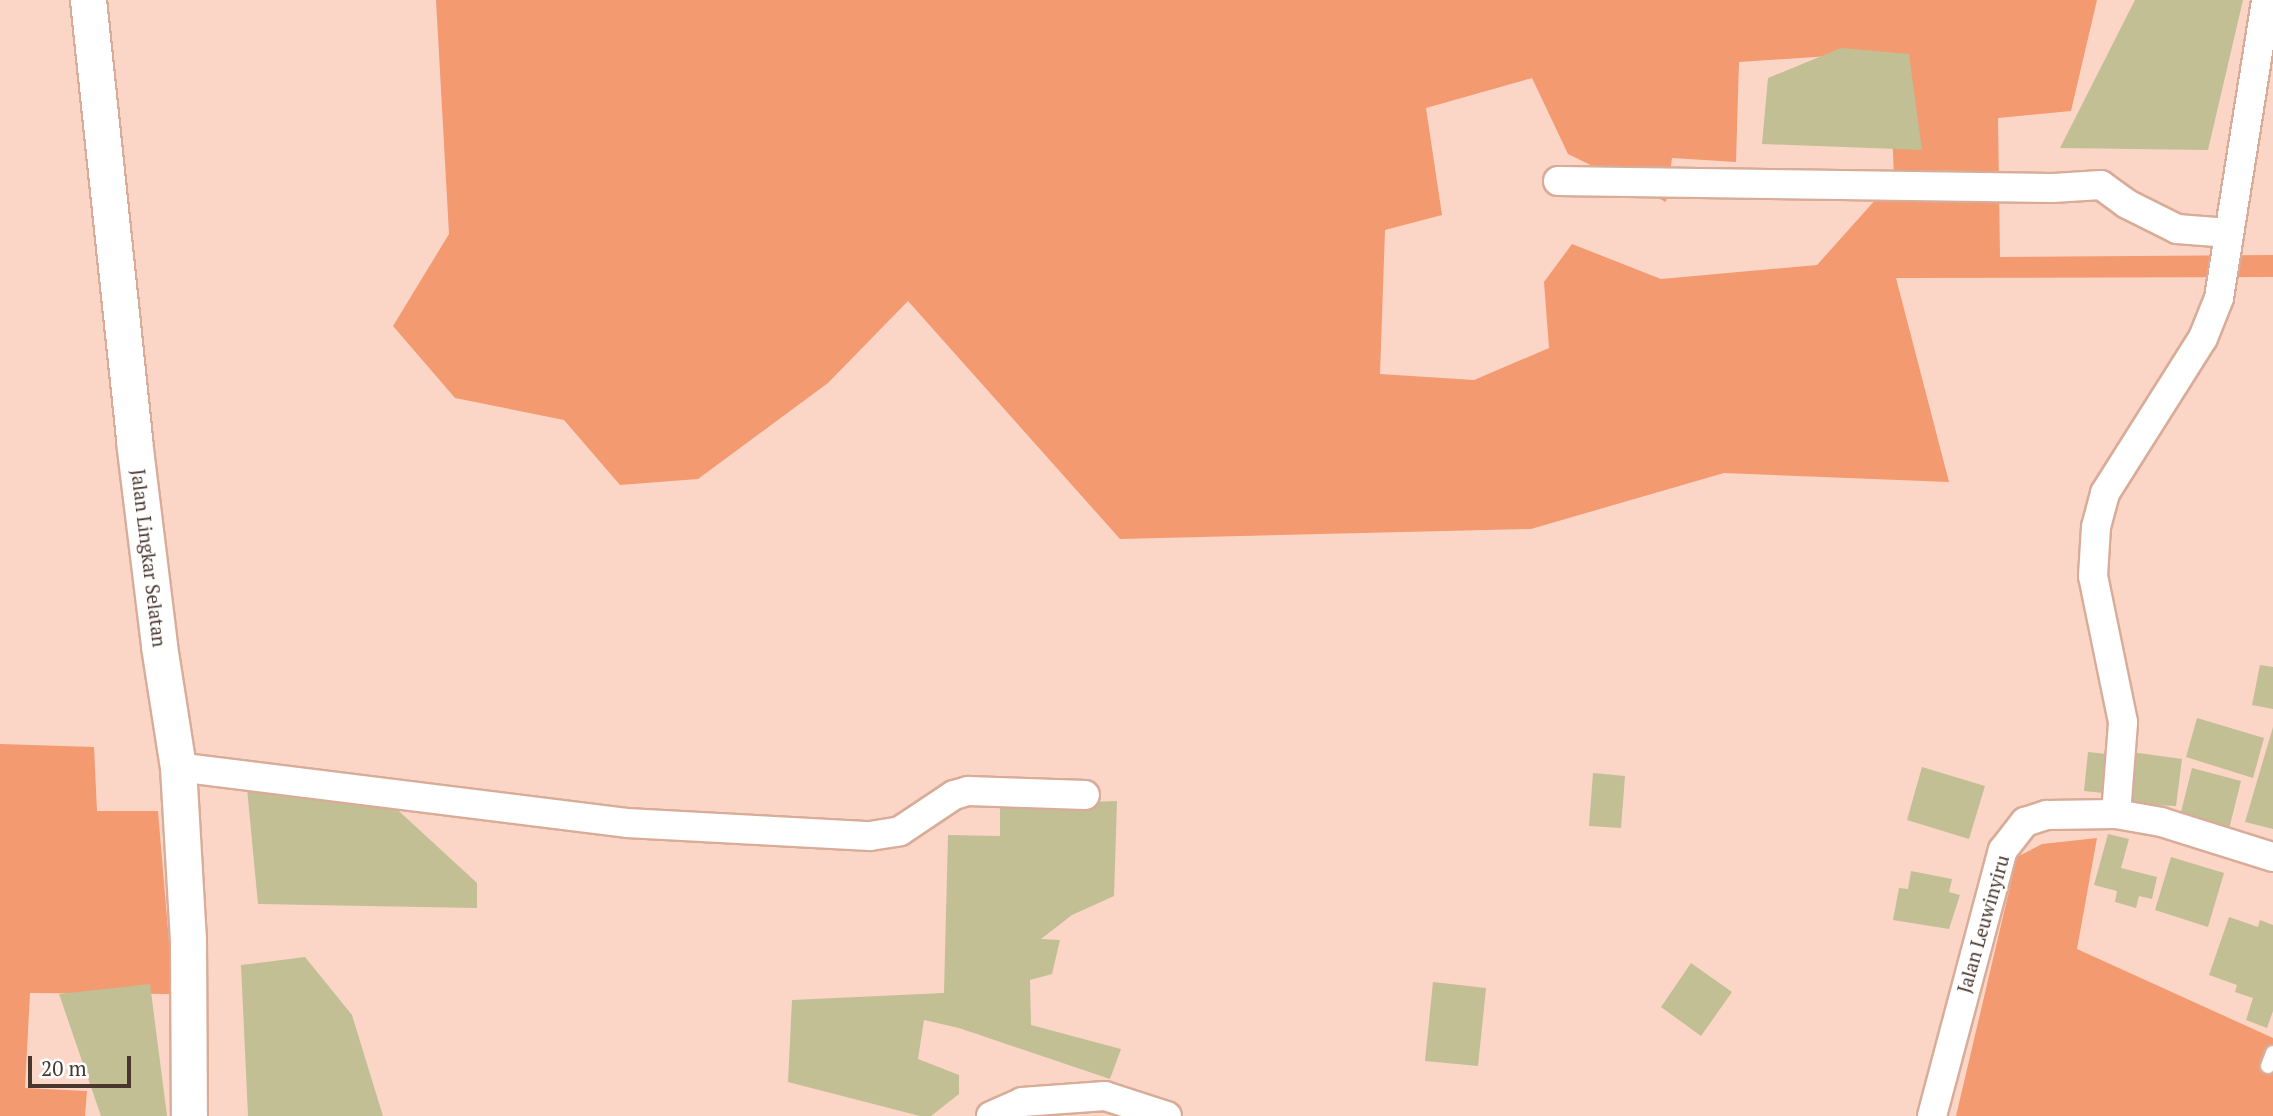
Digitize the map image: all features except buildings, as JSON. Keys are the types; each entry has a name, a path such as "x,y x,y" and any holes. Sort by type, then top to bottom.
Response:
{"street":[{"name":"Jalan Lingkar Selatan","path":"88,0 134,441 159,646 178,767 188,939 189,1116"},
{"path":"2116,814 2123,722 2093,576 2096,527 2105,494 2203,338 2219,298 2266,0"},
{"path":"1558,181 2052,188 2101,185 2136,209 2177,229 2229,233"},
{"path":"178,767 627,823 870,836 900,831 954,795 968,791 1085,795"},
{"name":"Jalan Leuwinyiru","path":"1933,1116 2003,850 2012,834 2025,822 2047,815 2116,814 2161,822 2273,857"},
{"path":"991,1116 1022,1102 1105,1096 1167,1116"}],"shaded area":[{"path":"436,0 2097,0 2071,111 1998,118 2000,257 2273,255 2273,277 1896,278 1949,482 1724,473 1531,529 1120,539 908,301 828,383 698,479 620,485 564,420 455,398 393,326 449,234","holes":["1889,52 1894,179 1817,265 1661,279 1572,244 1544,282 1549,348 1474,380 1380,374 1385,230 1442,215 1426,108 1532,78 1568,154 1666,202 1672,158 1736,162 1739,62"]},
{"path":"0,744 94,747 97,811 158,811 169,942 169,994 30,993 25,1088 87,1091 85,1116 0,1116"},
{"path":"2097,838 2077,949 2273,1038 2273,1116 1956,1116 2017,857 2042,844"}]}
